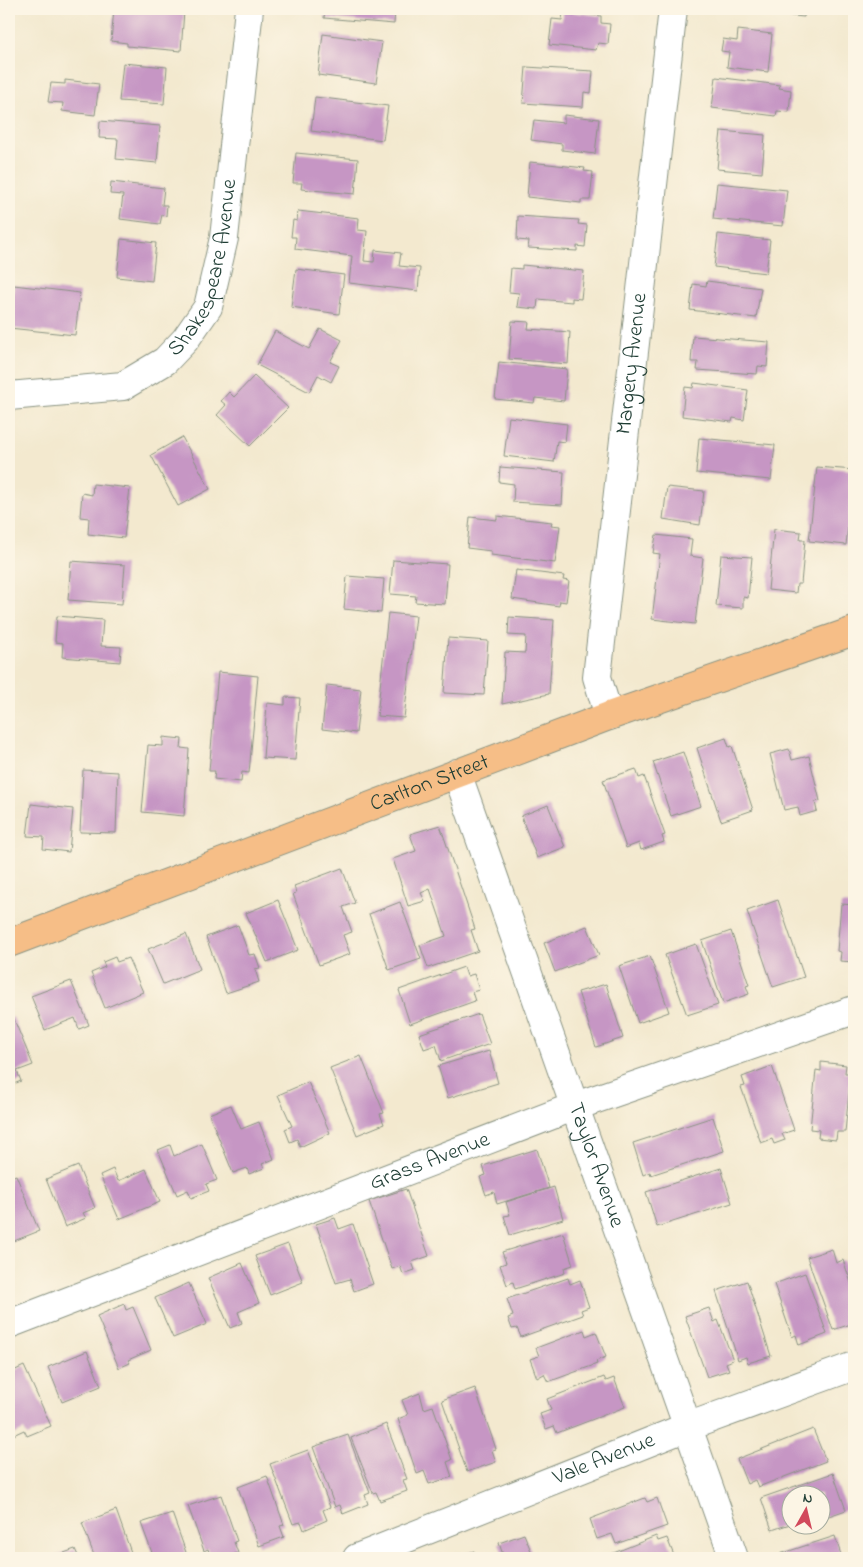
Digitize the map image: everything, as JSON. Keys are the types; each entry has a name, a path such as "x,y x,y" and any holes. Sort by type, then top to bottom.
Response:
{"main road":[{"name":"Carlton Street","path":"9,943 609,716 854,631"}],"street":[{"name":"Shakespeare Avenue","path":"9,396 123,386 165,361 185,340 208,307 224,238 249,9"},
{"name":"Margery Avenue","path":"609,716 597,677 673,9"},
{"name":"Taylor Avenue","path":"457,773 573,1107 734,1558"},
{"name":"Grass Avenue","path":"9,1324 573,1107 854,1010"},
{"name":"Vale Avenue","path":"356,1558 687,1427 854,1366"}],"building":[{"path":"114,9 184,11 181,51 127,46 127,43 111,41"},
{"path":"325,9 395,9 394,24 324,18"},
{"path":"735,9 805,9 804,17"},
{"path":"563,11 601,16 601,23 610,24 608,44 598,43 596,50 549,45 552,19 562,20"},
{"path":"738,30 772,34 768,72 727,67 729,52 721,51 723,39 737,41"},
{"path":"323,34 382,42 376,83 318,75"},
{"path":"123,63 167,67 164,104 119,101"},
{"path":"526,67 593,71 591,93 584,92 583,107 523,103"},
{"path":"716,77 780,85 779,88 791,90 789,112 777,111 776,116 712,108"},
{"path":"65,80 99,84 95,115 62,111 63,103 48,102 51,83 65,84"},
{"path":"315,97 388,106 383,140 311,131"},
{"path":"564,115 599,119 595,154 562,150 562,144 531,140 534,120 564,123"},
{"path":"100,121 160,126 157,163 116,159 118,139 99,138"},
{"path":"721,131 765,135 762,173 717,169"},
{"path":"296,153 358,159 355,194 301,189 302,183 293,183"},
{"path":"530,162 585,168 584,171 593,172 590,200 581,200 581,203 527,197"},
{"path":"111,182 164,188 162,205 167,205 166,216 162,215 160,224 120,219 123,195 110,194"},
{"path":"717,183 787,190 783,226 713,219"},
{"path":"298,211 359,218 358,230 367,231 364,261 374,262 375,250 401,253 399,266 420,268 418,291 349,283 352,256 295,249 296,237 291,237 293,220 297,221"},
{"path":"518,216 579,220 578,224 587,225 585,247 577,246 577,251 528,248 529,241 517,240"},
{"path":"718,234 770,240 766,273 714,267"},
{"path":"121,239 156,243 152,281 117,277"},
{"path":"522,265 584,271 581,299 572,298 572,302 538,299 537,309 517,307 519,293 509,292 511,268 522,269"},
{"path":"296,269 344,275 339,314 291,307"},
{"path":"707,281 761,288 756,318 690,310 693,284 706,286"},
{"path":"14,285 80,293 75,335 9,328"},
{"path":"512,321 529,322 528,329 570,332 568,364 509,359"},
{"path":"320,329 342,340 330,362 339,366 331,382 318,375 309,392 257,365 275,331 309,349"},
{"path":"693,336 769,342 767,367 758,366 757,374 697,370 698,362 691,362"},
{"path":"499,362 567,369 564,401 535,398 534,403 495,399"},
{"path":"254,376 288,408 250,446 217,415 226,405 221,401 229,392 234,397"},
{"path":"694,383 748,390 744,420 733,418 732,422 682,416 685,387 693,388"},
{"path":"509,417 567,424 565,442 557,441 554,462 504,456"},
{"path":"182,437 210,489 178,506 151,455"},
{"path":"699,438 775,445 771,480 696,473"},
{"path":"500,467 564,472 562,505 513,502 514,484 499,482"},
{"path":"817,467 854,470 846,545 809,541"},
{"path":"93,484 130,488 124,538 88,534 89,518 80,517 82,493 92,495"},
{"path":"667,487 704,491 700,525 663,519"},
{"path":"497,516 552,522 551,525 560,526 555,563 491,555 491,551 467,548 470,517 497,520"},
{"path":"774,529 801,532 800,540 805,540 801,584 797,584 796,593 768,590"},
{"path":"656,535 692,539 690,556 703,558 695,624 652,619 660,554 653,553"},
{"path":"721,555 752,557 748,598 743,597 743,608 716,606"},
{"path":"393,560 448,564 445,604 415,602 416,596 390,594"},
{"path":"71,561 125,565 122,604 68,600"},
{"path":"516,570 564,576 563,580 569,581 566,602 560,601 559,606 512,599"},
{"path":"347,576 384,579 381,613 344,609"},
{"path":"388,613 416,616 404,718 377,716"},
{"path":"57,616 103,620 101,646 121,647 120,662 62,657 63,643 55,642"},
{"path":"509,617 554,620 549,694 502,704 505,652 525,653 526,636 508,635"},
{"path":"448,638 488,641 484,695 444,693"},
{"path":"218,672 258,676 249,773 242,772 241,782 214,779 215,771 209,771"},
{"path":"327,685 361,689 356,733 322,729"},
{"path":"285,697 300,698 295,760 263,758 267,703 285,705"},
{"path":"852,736 854,736 854,777 852,777"},
{"path":"163,737 182,739 181,748 189,749 184,816 142,812 148,745 163,746"},
{"path":"726,738 729,747 732,746 753,810 721,821 697,748"},
{"path":"789,749 792,760 809,756 820,801 815,802 817,811 800,816 798,807 784,810 770,754"},
{"path":"683,752 701,806 671,816 653,762"},
{"path":"636,769 639,778 644,776 665,835 662,836 664,842 641,850 639,843 626,848 603,780"},
{"path":"83,770 118,772 116,833 80,832"},
{"path":"31,804 73,809 69,852 43,849 44,837 27,836"},
{"path":"548,805 565,847 537,858 521,816"},
{"path":"440,825 475,929 471,930 478,951 428,968 420,945 446,936 430,889 421,893 425,901 408,906 393,859 416,851 410,834"},
{"path":"342,868 355,903 343,907 352,932 343,935 350,954 319,965 293,894 296,893 294,886"},
{"path":"278,900 298,950 267,962 246,913"},
{"path":"778,900 804,977 773,987 747,911"},
{"path":"400,902 421,959 389,970 369,914"},
{"path":"841,904 854,905 854,962 840,961 841,952 837,951"},
{"path":"238,925 249,955 255,954 260,968 255,969 259,982 226,993 206,937"},
{"path":"587,926 599,955 555,972 544,943"},
{"path":"731,931 749,985 746,986 749,994 723,1003 702,941"},
{"path":"186,934 200,969 163,984 148,949"},
{"path":"696,944 718,1005 687,1015 665,955"},
{"path":"650,956 669,1012 638,1023 619,966"},
{"path":"115,957 117,962 128,958 143,992 105,1008 91,973 105,967 103,962"},
{"path":"464,967 467,976 474,974 479,990 472,992 475,1001 410,1024 399,990"},
{"path":"71,981 89,1025 79,1029 75,1018 45,1030 31,996"},
{"path":"606,984 623,1038 596,1047 578,992"},
{"path":"479,1014 490,1044 441,1061 436,1045 424,1049 419,1034"},
{"path":"13,1017 33,1065 17,1071 21,1081 9,1086 9,1019"},
{"path":"489,1051 498,1083 448,1098 438,1066"},
{"path":"361,1056 384,1113 380,1114 384,1124 357,1135 330,1068"},
{"path":"821,1062 846,1065 845,1073 851,1073 845,1132 837,1132 836,1140 818,1138 819,1130 810,1129 816,1070 821,1071"},
{"path":"772,1066 794,1130 782,1134 785,1140 774,1144 772,1139 761,1143 741,1087 745,1086 742,1077"},
{"path":"308,1082 330,1133 300,1147 297,1139 290,1142 285,1129 292,1126 278,1095"},
{"path":"231,1105 241,1129 259,1122 274,1159 262,1164 264,1168 249,1174 247,1168 233,1173 209,1114"},
{"path":"713,1117 724,1151 651,1175 650,1172 643,1175 633,1143"},
{"path":"202,1144 217,1180 206,1184 209,1191 191,1198 188,1190 177,1195 158,1150 170,1145 174,1156"},
{"path":"537,1149 549,1188 497,1204 494,1192 486,1195 480,1177 486,1175 483,1166"},
{"path":"78,1166 95,1208 83,1213 86,1218 65,1227 46,1179"},
{"path":"721,1168 732,1203 657,1227 646,1192"},
{"path":"113,1169 118,1181 146,1169 160,1202 119,1219 100,1175"},
{"path":"16,1175 39,1231 9,1243 9,1178"},
{"path":"554,1187 563,1219 510,1235 504,1216 510,1215 506,1202"},
{"path":"406,1189 429,1256 412,1262 415,1270 403,1274 400,1266 392,1269 369,1201"},
{"path":"335,1218 339,1229 353,1224 373,1284 354,1291 350,1279 336,1283 316,1224"},
{"path":"563,1233 573,1265 564,1268 565,1273 515,1289 513,1282 507,1285 500,1265 506,1263 502,1252"},
{"path":"288,1244 303,1282 270,1295 255,1256"},
{"path":"832,1249 836,1263 843,1260 854,1291 854,1323 833,1330 807,1257"},
{"path":"242,1263 259,1303 238,1312 242,1323 230,1328 208,1278"},
{"path":"805,1273 827,1334 799,1345 796,1335 792,1337 774,1284"},
{"path":"568,1278 570,1284 580,1280 589,1307 581,1310 583,1315 521,1337 517,1328 512,1329 508,1318 513,1316 507,1299"},
{"path":"747,1281 771,1356 748,1363 746,1357 738,1360 716,1291"},
{"path":"189,1283 207,1324 173,1338 155,1298"},
{"path":"124,1304 126,1310 133,1307 151,1350 128,1360 130,1363 119,1368 97,1316"},
{"path":"709,1308 714,1322 718,1320 733,1360 726,1363 729,1370 707,1377 685,1316"},
{"path":"584,1330 586,1336 596,1332 606,1357 596,1361 597,1364 548,1382 544,1374 537,1378 530,1359 539,1356 536,1348"},
{"path":"87,1351 101,1386 62,1402 48,1367"},
{"path":"24,1366 51,1426 27,1436 24,1430 9,1437 9,1373"},
{"path":"604,1377 606,1381 614,1378 625,1407 557,1433 554,1426 546,1429 540,1414 551,1410 547,1399"},
{"path":"475,1388 496,1449 492,1450 496,1462 467,1472 442,1400"},
{"path":"420,1393 424,1409 433,1406 452,1460 447,1462 452,1477 429,1484 424,1471 417,1474 398,1419 408,1415 402,1400"},
{"path":"386,1424 407,1479 403,1480 407,1491 380,1501 376,1492 373,1493 351,1438"},
{"path":"813,1429 826,1461 758,1487 755,1480 747,1484 737,1459"},
{"path":"348,1435 370,1493 365,1495 368,1504 343,1514 340,1505 335,1507 313,1447"},
{"path":"308,1450 330,1507 323,1510 327,1520 304,1530 301,1522 293,1524 270,1464"},
{"path":"833,1473 846,1510 830,1516 830,1484 801,1484"},
{"path":"267,1476 284,1525 280,1526 284,1537 259,1546 238,1487"},
{"path":"780,1491 780,1527 772,1530 761,1498"},
{"path":"221,1495 237,1541 234,1542 238,1553 221,1558 211,1558 208,1549 204,1551 188,1506"},
{"path":"645,1498 647,1502 657,1498 667,1526 616,1544 612,1534 597,1539 590,1519"},
{"path":"116,1510 133,1558 95,1558 82,1523"},
{"path":"172,1513 188,1558 154,1558 141,1523"},
{"path":"524,1534 534,1558 504,1558 499,1543"},
{"path":"656,1536 658,1541 667,1538 675,1558 601,1558"},
{"path":"835,1536 842,1558 781,1558 780,1554"},
{"path":"75,1549 79,1558 50,1558"},
{"path":"474,1551 476,1558 454,1558"}]}
